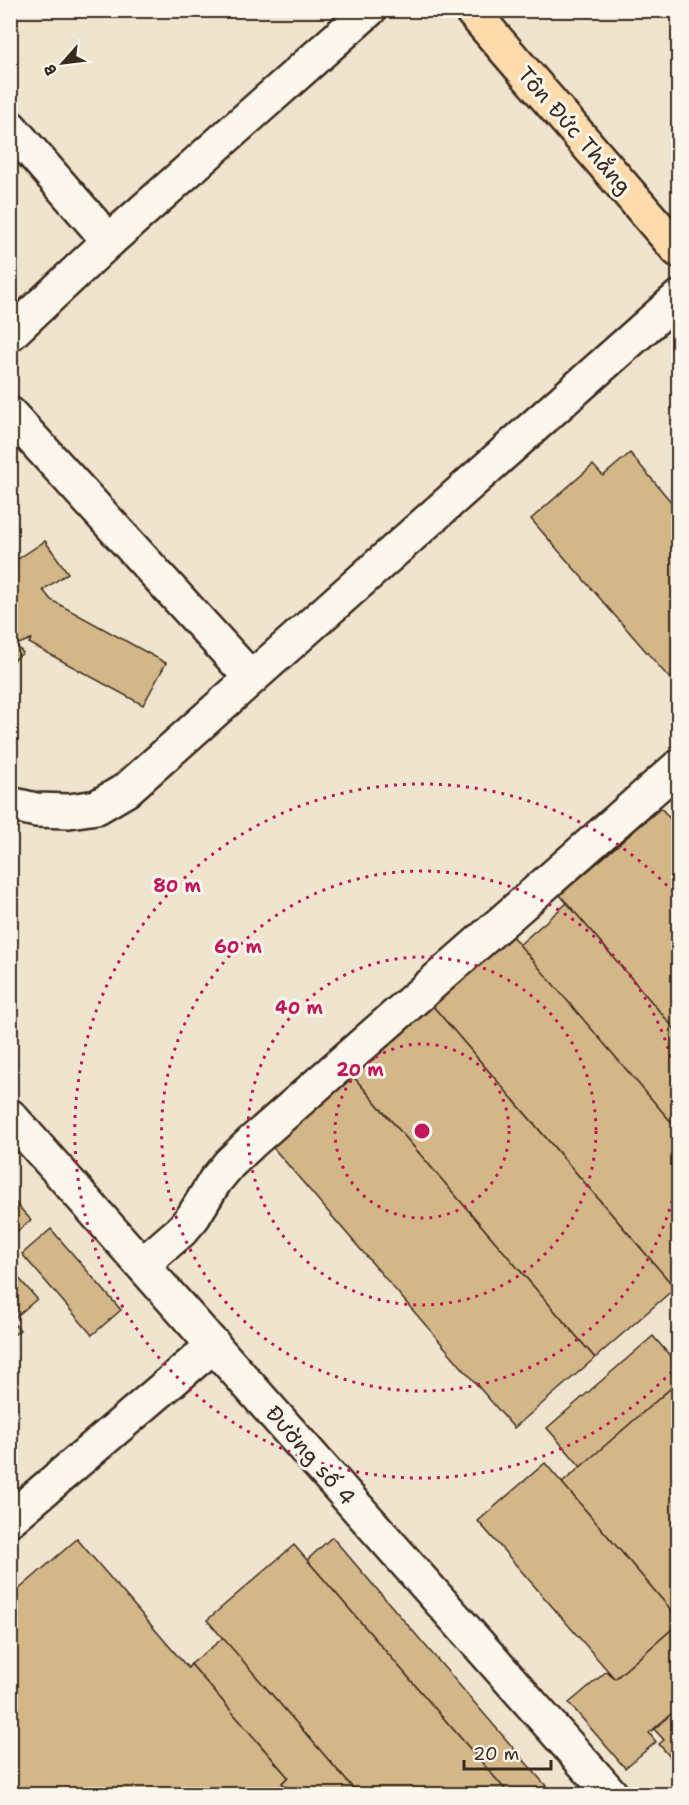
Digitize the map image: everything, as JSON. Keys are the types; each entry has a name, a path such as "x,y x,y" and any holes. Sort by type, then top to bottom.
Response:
{"main road":[{"name":"Tôn Đức Thắng","path":"471,10 678,250"}],"street":[{"path":"10,334 110,241 369,10"},
{"path":"10,127 110,241"},
{"path":"10,804 36,810 69,811 97,807 126,790 678,298"},
{"path":"10,414 251,678"},
{"path":"143,1264 181,1231 193,1217 215,1181 252,1142 678,767"},
{"name":"Đường số 4","path":"10,1116 611,1794"},
{"path":"10,1519 214,1345"}],"shaded area":[{"path":"11,11 678,11 678,1794 11,1794"}],"building":[{"path":"630,453 678,510 678,671 670,679 531,519 593,465 603,476"},
{"path":"45,541 68,573 43,590 51,600 166,663 143,705 29,643 31,639 16,645 23,653 10,663 10,550 15,561"},
{"path":"661,808 678,828 678,1033 560,895"},
{"path":"567,903 678,1033 678,1130 519,945"},
{"path":"511,935 678,1130 678,1286 675,1288 431,1004"},
{"path":"431,1004 675,1288 595,1358 351,1074"},
{"path":"351,1074 595,1358 514,1428 270,1144"},
{"path":"10,1197 31,1220 10,1237"},
{"path":"51,1229 121,1310 92,1335 22,1254"},
{"path":"10,1268 37,1299 11,1321 20,1330 10,1338"},
{"path":"653,1336 678,1365 678,1382 581,1467 547,1428"},
{"path":"678,1382 678,1618 562,1483"},
{"path":"545,1463 678,1618 678,1624 615,1679 478,1521"},
{"path":"332,1537 553,1794 509,1794 307,1560"},
{"path":"77,1539 188,1668 191,1664 288,1777 282,1783 292,1794 10,1794 10,1597"},
{"path":"294,1545 509,1794 358,1794 207,1620"},
{"path":"678,1624 678,1708 649,1733 656,1742 625,1768 569,1703 607,1671 615,1679"},
{"path":"223,1638 358,1794 292,1794 282,1783 288,1777 191,1664"},
{"path":"678,1708 678,1766 659,1744 664,1740 654,1729"}]}
